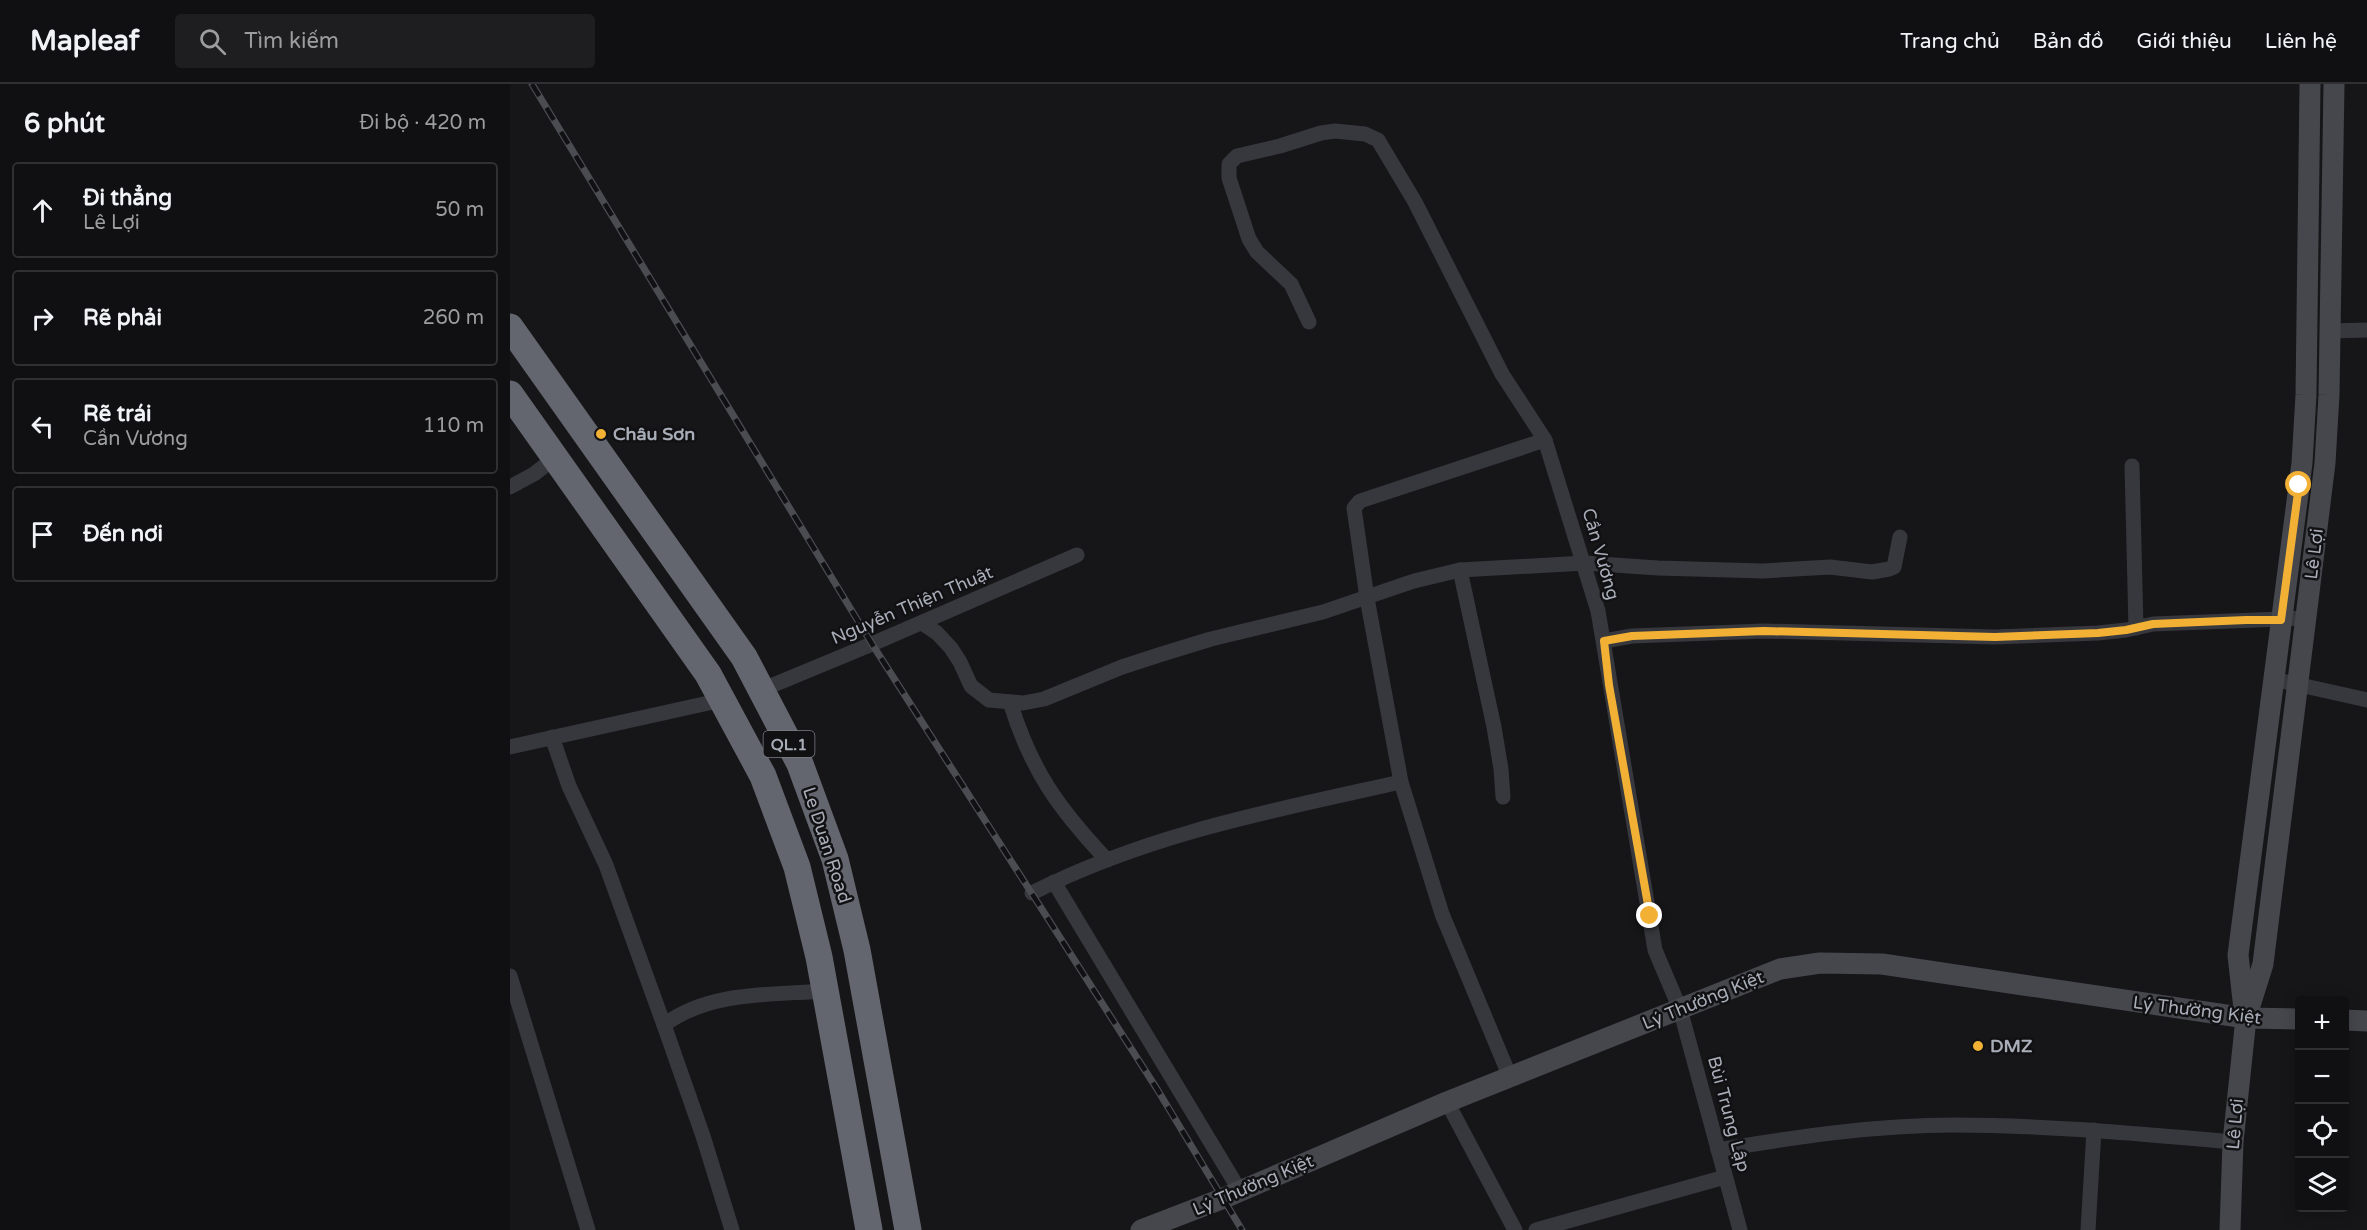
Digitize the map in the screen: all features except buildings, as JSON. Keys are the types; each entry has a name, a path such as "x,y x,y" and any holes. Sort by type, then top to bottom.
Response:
{"highway":[{"name":"Le Duan Road","path":"510,327 744,657 800,764 835,859 857,950 908,1230"},
{"name":"Le Duan Road","path":"510,394 708,674 763,776 796,867 825,991 868,1230"},
{"path":"556,457 589,436"}],"street":[{"name":"Lê Lợi","path":"2246,1018 2238,955 2302,463 2306,395 2310,84"},
{"name":"Lê Lợi","path":"2230,1230 2233,1142 2246,1018 2262,964 2325,463 2330,331 2334,84"},
{"name":"Cần Vương","path":"1309,322 1291,284 1257,252 1249,239 1241,222 1229,178 1230,160 1237,156 1328,132 1372,136 1383,146 1415,202 1502,374 1545,440 1585,563 1604,641 1609,685 1654,950 1680,1009"},
{"path":"2308,236 2331,236"},
{"path":"2330,331 2367,330"},
{"path":"1510,1077 1443,914 1401,782 1367,598 1354,508 1356,503 1545,440"},
{"path":"510,487 534,474 556,457"},
{"path":"2302,463 2325,463"},
{"path":"2132,466 2136,628"},
{"path":"922,623 937,633 951,648 971,686 989,700 1023,703 1044,699 1122,667 1211,639 1323,612 1414,581 1460,570 1585,563 1709,570 1762,571 1830,567 1880,571 1894,567 1900,537"},
{"name":"Nguyễn Thiện Thuật","path":"761,690 1077,555"},
{"path":"1460,570 1494,727 1503,797"},
{"path":"1604,641 1632,636 1764,631 1995,637 2098,633 2153,624 2306,618"},
{"path":"2273,679 2367,700"},
{"path":"510,747 722,700"},
{"path":"1010,702 1022,740 1040,775 1059,805 1107,860"},
{"path":"552,737 569,786 606,865 703,1136 732,1230"},
{"path":"1032,893 1107,860 1194,830 1401,782"},
{"path":"2252,849 2277,852"},
{"path":"1054,882 1240,1191"},
{"name":"Lý Thường Kiệt","path":"1141,1230 1240,1191 1447,1102 1780,969 1830,963 1882,964 2246,1018 2295,1019"},
{"path":"510,976 588,1230"},
{"path":"664,1025 679,1014 697,1006 726,999 825,991"},
{"name":"Bùi Trung Lập","path":"1680,1009 1740,1230"},
{"path":"2349,1020 2367,1020"},
{"path":"1447,1102 1515,1230"},
{"path":"1718,1150 1819,1133 1884,1127 1953,1125 2094,1130 2233,1142"},
{"path":"2088,1230 2094,1130"},
{"path":"1536,1230 1725,1177"}],"railway":[{"path":"532,84 872,644 1157,1089 1242,1230"}],"place":[{"name":"Châu Sơn","path":"601,434"},
{"name":"DMZ","path":"1978,1046"}],"route":[{"path":"1650,916 1609,685 1604,641 1632,636 1764,631 1995,637 2098,633 2153,624 2281,620 2299,485"}]}
